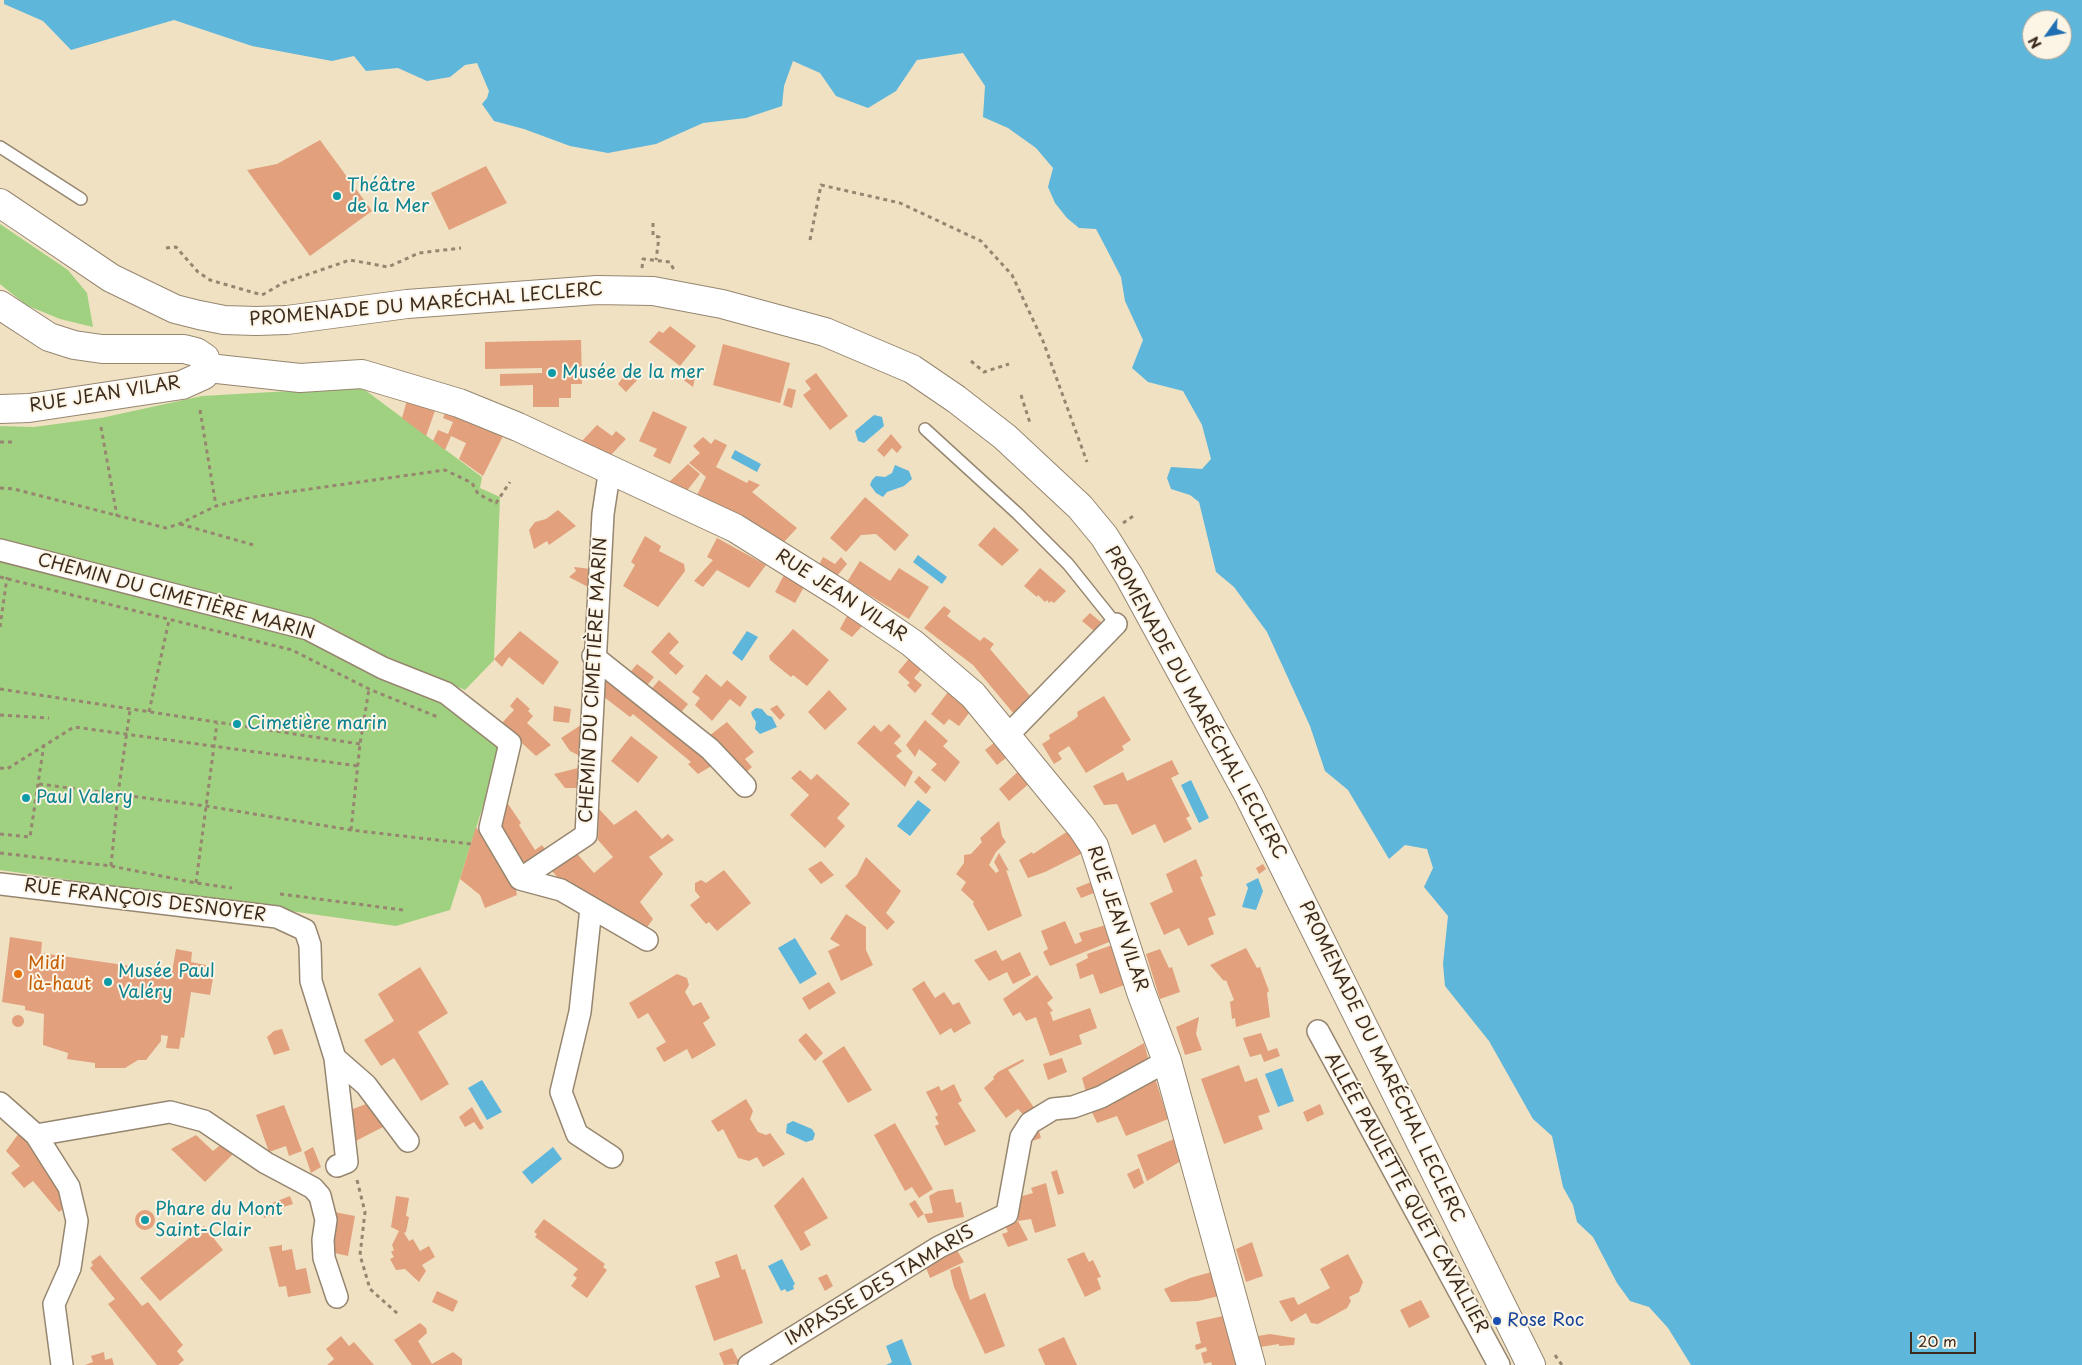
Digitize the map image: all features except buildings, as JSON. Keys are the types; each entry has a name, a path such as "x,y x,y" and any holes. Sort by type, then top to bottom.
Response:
{"main road":[{"name":"PROMENADE DU MARÉCHAL LECLERC","path":"0,203 112,278 151,299 199,316 248,321 287,320 407,304 597,290 653,291 722,304 825,332 912,370 956,399 1005,437 1080,507 1104,536 1129,576 1248,794 1526,1354"},
{"path":"0,304 49,337 74,345 102,349 184,349 196,352 205,358 208,368"},
{"name":"RUE JEAN VILAR","path":"0,409 29,408 182,385 204,376 208,368 300,378 362,374 459,403 613,470 735,528 842,595 912,643 973,695 1008,735 1082,828 1094,846 1141,992 1167,1061 1251,1365"}],"street":[{"name":"CHEMIN DU CIMETIÈRE MARIN","path":"0,550 308,629 383,668 446,693 510,743 490,828 520,879 586,835 593,656 603,514 608,482 613,470"},
{"path":"1008,735 1116,624"},
{"path":"593,656 710,750 745,786"},
{"path":"520,879 561,890 647,940"},
{"name":"RUE FRANÇOIS DESNOYER","path":"0,884 278,917 305,930 310,945 311,981 336,1058 346,1167"},
{"path":"591,908 580,1012 561,1092 577,1134 612,1157"},
{"name":"ALLÉE PAULETTE QUET CAVALLIER","path":"1318,1032 1497,1360"},
{"path":"336,1058 366,1085 408,1141"},
{"name":"IMPASSE DES TAMARIS","path":"749,1365 939,1247 1007,1214 1021,1137 1030,1123 1053,1109 1074,1107 1101,1097 1167,1061"},
{"path":"0,1103 36,1135 69,1187 77,1221 70,1268 54,1304 62,1365"},
{"path":"36,1135 170,1112 204,1121 266,1163 313,1188 320,1196 324,1205 326,1220 323,1240 324,1258 337,1296"},
{"path":"1497,1360 1526,1354"}],"lane":[{"path":"0,147 81,199"},
{"path":"925,429 1018,514 1068,564 1116,624"}],"path":[{"path":"810,240 820,185 900,203 981,241 1012,275 1043,341 1087,462"},
{"path":"653,222 653,236 659,237 656,260"},
{"path":"166,248 176,248 198,272 210,280 262,295 283,283 350,260 388,267 419,254 461,248"},
{"path":"642,269 643,259 670,262 674,270"},
{"path":"971,361 984,372 1008,364"},
{"path":"1021,395 1030,423"},
{"path":"200,410 216,506"},
{"path":"101,426 117,516"},
{"path":"0,442 15,442"},
{"path":"0,488 14,489 166,528 179,524 216,506 253,497 445,470 472,483 478,494 496,503 510,482"},
{"path":"1121,524 1135,515"},
{"path":"179,524 257,546"},
{"path":"0,577 7,577 292,650 369,688 440,718 447,723"},
{"path":"0,627 7,577"},
{"path":"150,712 169,620"},
{"path":"351,830 360,744 369,688"},
{"path":"0,689 217,724 360,744"},
{"path":"111,866 118,794 130,710"},
{"path":"0,715 49,718"},
{"path":"196,883 217,724"},
{"path":"0,768 7,769 74,726 358,766"},
{"path":"0,834 30,837 44,744"},
{"path":"39,784 206,806 351,830 471,844"},
{"path":"0,853 111,866 196,883 235,888"},
{"path":"275,893 403,910"},
{"path":"346,1167 365,1212 360,1255 370,1289 398,1314"}],"green space":[{"path":"0,224 68,270 87,293 93,327 60,319 26,305 0,284"},
{"name":"Cimetière marin","path":"361,387 482,477 480,488 500,497 494,660 465,690 385,656 321,622 0,540 0,426 34,427 101,418 202,396"},
{"name":"Cimetière marin","path":"0,560 298,637 386,678 446,702 502,746 450,910 396,926 0,870"}],"water":[{"path":"4,0 2082,0 2082,1365 1691,1365 1668,1328 1649,1307 1630,1301 1617,1283 1593,1237 1577,1222 1573,1205 1563,1187 1552,1136 1533,1119 1489,1041 1445,986 1443,964 1448,916 1424,887 1433,868 1427,849 1405,845 1389,859 1348,790 1325,771 1310,726 1267,632 1234,587 1216,572 1199,502 1190,495 1171,489 1167,478 1171,467 1202,469 1211,459 1202,425 1183,391 1148,382 1132,368 1143,340 1125,301 1121,277 1096,229 1079,228 1067,218 1055,203 1048,187 1053,168 1036,148 1008,128 983,117 985,86 963,53 917,60 896,91 868,108 836,96 820,73 793,61 784,86 782,106 746,118 703,123 656,144 608,153 570,146 524,129 494,121 482,104 487,98 489,91 477,63 465,65 450,77 427,81 398,68 366,71 354,56 332,61 252,46 174,20 71,50 43,21 4,4"},
{"path":"874,415 882,417 884,426 864,443 858,441 855,431"},
{"path":"735,450 761,464 757,472 731,458"},
{"path":"895,465 909,471 912,479 904,486 887,492 883,497 876,493 870,485 876,476 885,477 892,473"},
{"path":"918,555 947,577 942,584 913,562"},
{"path":"747,631 758,637 742,661 732,653"},
{"path":"756,708 762,709 767,715 772,717 777,727 760,734 755,729 756,722 751,712"},
{"path":"1191,780 1209,818 1199,823 1181,785"},
{"path":"918,800 931,810 910,836 897,826"},
{"path":"1258,878 1263,891 1256,910 1242,907 1248,888 1246,884"},
{"path":"795,938 817,974 800,984 778,948"},
{"path":"1282,1068 1294,1101 1278,1107 1265,1074"},
{"path":"482,1080 502,1112 487,1120 468,1088"},
{"path":"793,1121 812,1129 815,1134 813,1140 806,1142 786,1133 787,1124"},
{"path":"553,1147 562,1159 532,1184 522,1172"},
{"path":"782,1259 795,1284 793,1286 794,1289 787,1292 785,1289 781,1291 768,1266"},
{"path":"902,1339 912,1365 886,1365 892,1362 886,1346"}],"place":[{"name":"Théâtre de la Mer","path":"337,196"},
{"name":"Musée de la mer","path":"552,373"},
{"name":"Cimetière marin","path":"237,724"},
{"name":"Paul Valery","path":"26,798"},
{"name":"Midi là-haut","path":"18,974"},
{"name":"Musée Paul Valéry","path":"108,982"},
{"name":"Phare du Mont Saint-Clair","path":"145,1220"},
{"name":"Rose Roc","path":"1497,1321"}]}
